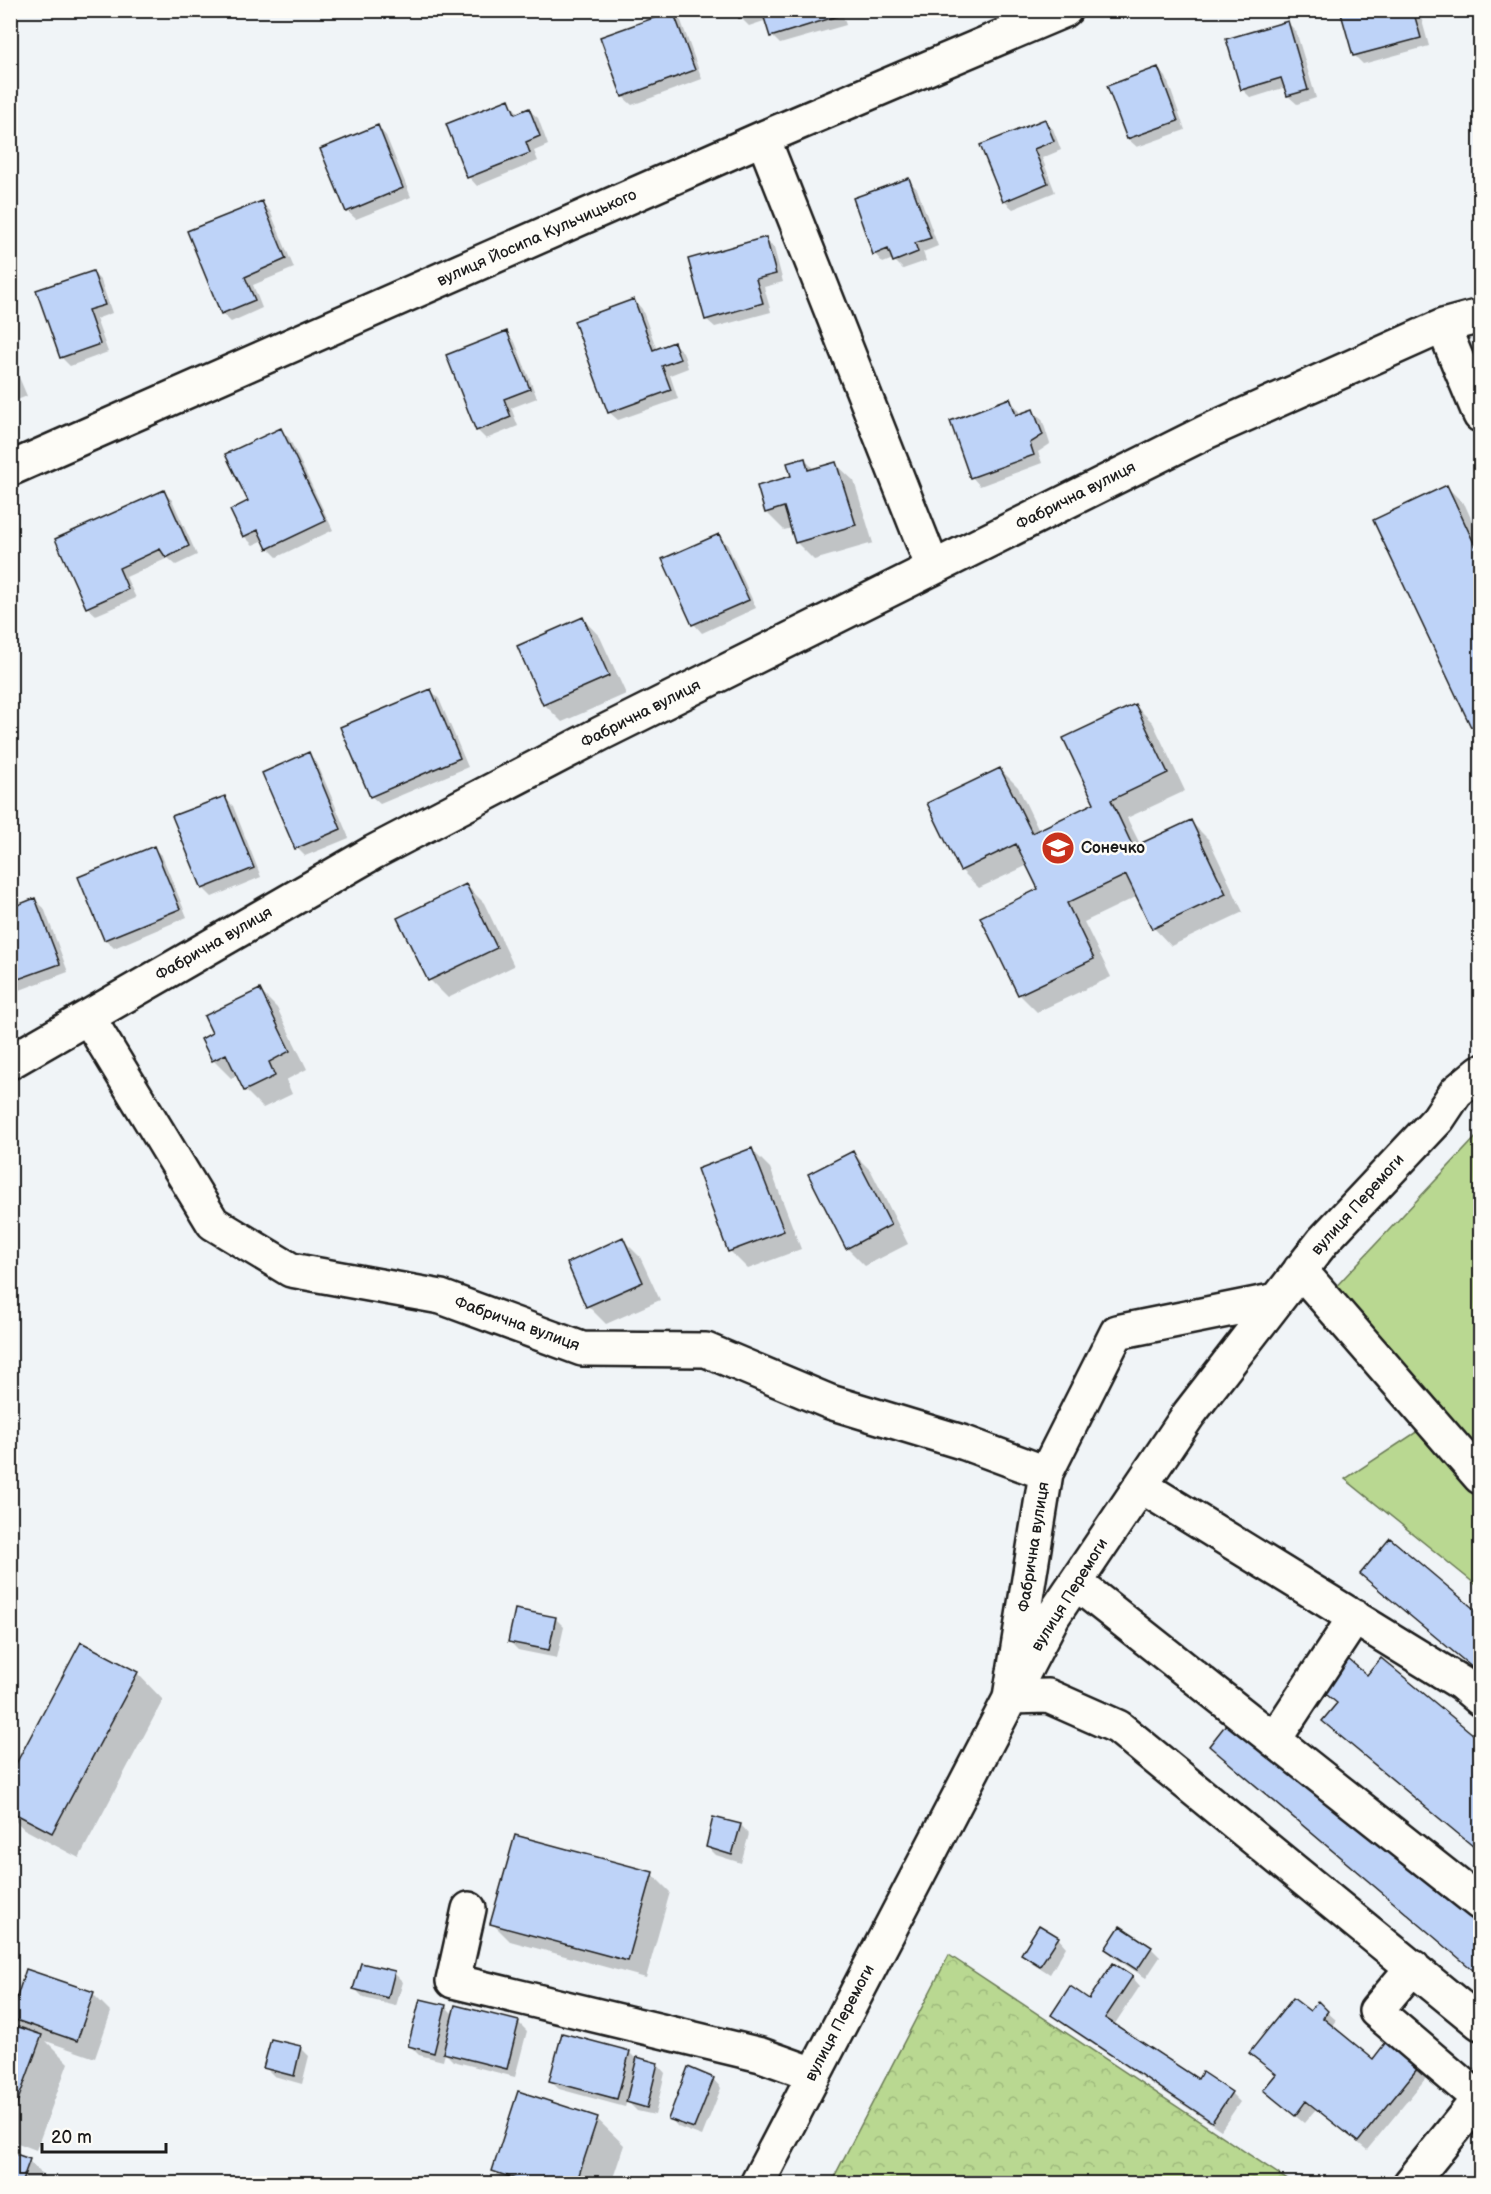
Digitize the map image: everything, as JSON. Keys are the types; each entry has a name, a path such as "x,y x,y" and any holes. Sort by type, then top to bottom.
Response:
{"street":[{"name":"вулиця Йосипа Кульчицького","path":"10,469 763,138 1065,10"},
{"path":"763,138 933,568"},
{"name":"Фабрична вулиця","path":"10,1062 374,852 602,733 1206,432 1443,326 1480,316"},
{"path":"1443,326 1480,415"},
{"name":"Фабрична вулиця","path":"88,1017 213,1223 291,1270 441,1297 582,1349 706,1350 830,1402 965,1443 1046,1473 1010,1697"},
{"name":"вулиця Перемоги","path":"757,2184 1053,1616 1189,1414 1300,1270 1323,1241 1438,1119 1456,1092 1480,1072"},
{"path":"1300,1270 1480,1477"},
{"path":"1046,1473 1117,1332 1277,1300"},
{"path":"1141,1486 1461,1683 1480,1699"},
{"path":"1076,1583 1480,1903"},
{"path":"1274,1740 1355,1617"},
{"path":"1010,1697 1048,1696 1118,1727 1480,2023"},
{"path":"469,1909 453,1981 761,2055 813,2074"},
{"path":"1410,2184 1480,2098 1376,2011 1413,1967"}],"green space":[{"path":"1480,1133 1480,1588 1345,1479 1418,1431 1314,1310"},
{"path":"949,1955 1289,2181 1290,2183 831,2183"}],"building":[{"path":"737,10 836,10 838,16 770,37 762,11 739,18"},
{"path":"1340,10 1413,10 1421,38 1353,56"},
{"path":"673,11 695,70 622,97 600,37"},
{"path":"1288,21 1308,90 1287,96 1281,78 1241,90 1226,39"},
{"path":"1158,67 1178,121 1127,139 1107,86"},
{"path":"509,99 515,114 529,108 540,136 526,142 530,153 467,178 446,124"},
{"path":"1045,119 1054,141 1034,149 1048,183 1003,202 980,145"},
{"path":"378,125 403,188 346,212 320,149"},
{"path":"909,178 931,238 915,243 918,252 893,262 888,249 873,255 853,198"},
{"path":"262,201 286,259 245,277 255,300 221,314 187,231"},
{"path":"766,237 776,274 756,279 763,303 705,320 688,259"},
{"path":"93,271 105,305 88,310 100,344 60,358 36,290"},
{"path":"634,299 653,350 674,342 680,359 662,366 671,390 608,413 574,321"},
{"path":"507,331 530,389 504,399 511,417 476,431 446,355"},
{"path":"1010,398 1016,415 1033,409 1043,435 1030,443 1034,455 970,478 950,421"},
{"path":"281,428 326,521 267,549 258,530 243,537 230,510 248,501 225,454"},
{"path":"805,458 808,470 836,462 856,525 795,543 784,507 765,513 757,486 791,476 787,463"},
{"path":"1447,485 1480,556 1480,722 1471,727 1373,520"},
{"path":"164,490 189,546 166,558 160,549 119,568 128,589 86,608 55,539"},
{"path":"719,534 749,600 692,625 662,559"},
{"path":"583,617 609,676 543,705 517,646"},
{"path":"431,689 460,758 370,797 340,727"},
{"path":"1135,704 1168,773 1111,800 1133,847 1191,820 1226,894 1152,929 1126,875 1067,903 1094,959 1018,995 980,917 1038,889 1016,844 960,871 927,803 1000,768 1032,833 1094,803 1063,738"},
{"path":"309,752 341,829 295,849 262,773"},
{"path":"225,796 254,868 202,889 172,816"},
{"path":"154,846 180,909 104,940 78,877"},
{"path":"466,884 497,948 428,981 397,918"},
{"path":"35,898 60,964 10,982 10,908"},
{"path":"260,989 290,1051 269,1062 275,1076 244,1091 226,1054 212,1061 201,1039 212,1033 204,1016"},
{"path":"752,1148 784,1231 728,1252 697,1169"},
{"path":"853,1151 891,1225 846,1249 808,1174"},
{"path":"623,1237 643,1282 586,1307 567,1263"},
{"path":"1390,1538 1480,1614 1480,1674 1360,1574"},
{"path":"515,1609 556,1617 549,1650 508,1642"},
{"path":"81,1642 138,1672 52,1833 10,1811 10,1775"},
{"path":"1381,1658 1480,1740 1480,1852 1322,1721 1337,1703 1322,1691 1348,1659 1367,1675"},
{"path":"1231,1718 1480,1923 1480,1976 1209,1746"},
{"path":"713,1817 741,1824 732,1855 706,1847"},
{"path":"515,1835 653,1872 628,1961 490,1924"},
{"path":"1039,1925 1059,1937 1040,1966 1021,1954"},
{"path":"1120,1926 1152,1947 1137,1970 1105,1949"},
{"path":"361,1963 395,1971 388,1998 353,1989"},
{"path":"1113,1963 1133,1976 1105,2018 1198,2079 1202,2072 1232,2092 1212,2122 1051,2015 1070,1986 1089,1999"},
{"path":"26,1969 94,1992 77,2041 10,2018"},
{"path":"1293,1998 1310,2011 1318,2001 1328,2011 1323,2018 1373,2059 1386,2042 1418,2068 1358,2142 1306,2101 1295,2116 1263,2090 1276,2074 1249,2053"},
{"path":"420,1999 446,2005 434,2053 408,2046"},
{"path":"455,2005 519,2021 507,2069 443,2053"},
{"path":"10,2024 42,2035 10,2122"},
{"path":"562,2033 630,2051 617,2099 549,2081"},
{"path":"271,2039 301,2046 294,2076 263,2068"},
{"path":"637,2057 658,2063 647,2108 626,2102"},
{"path":"688,2067 714,2078 694,2128 668,2119"},
{"path":"518,2091 598,2117 576,2184 530,2184 492,2171"},
{"path":"10,2152 30,2159 21,2184 10,2184"}],"place":[{"name":"Сонечко","path":"1058,848"}]}
